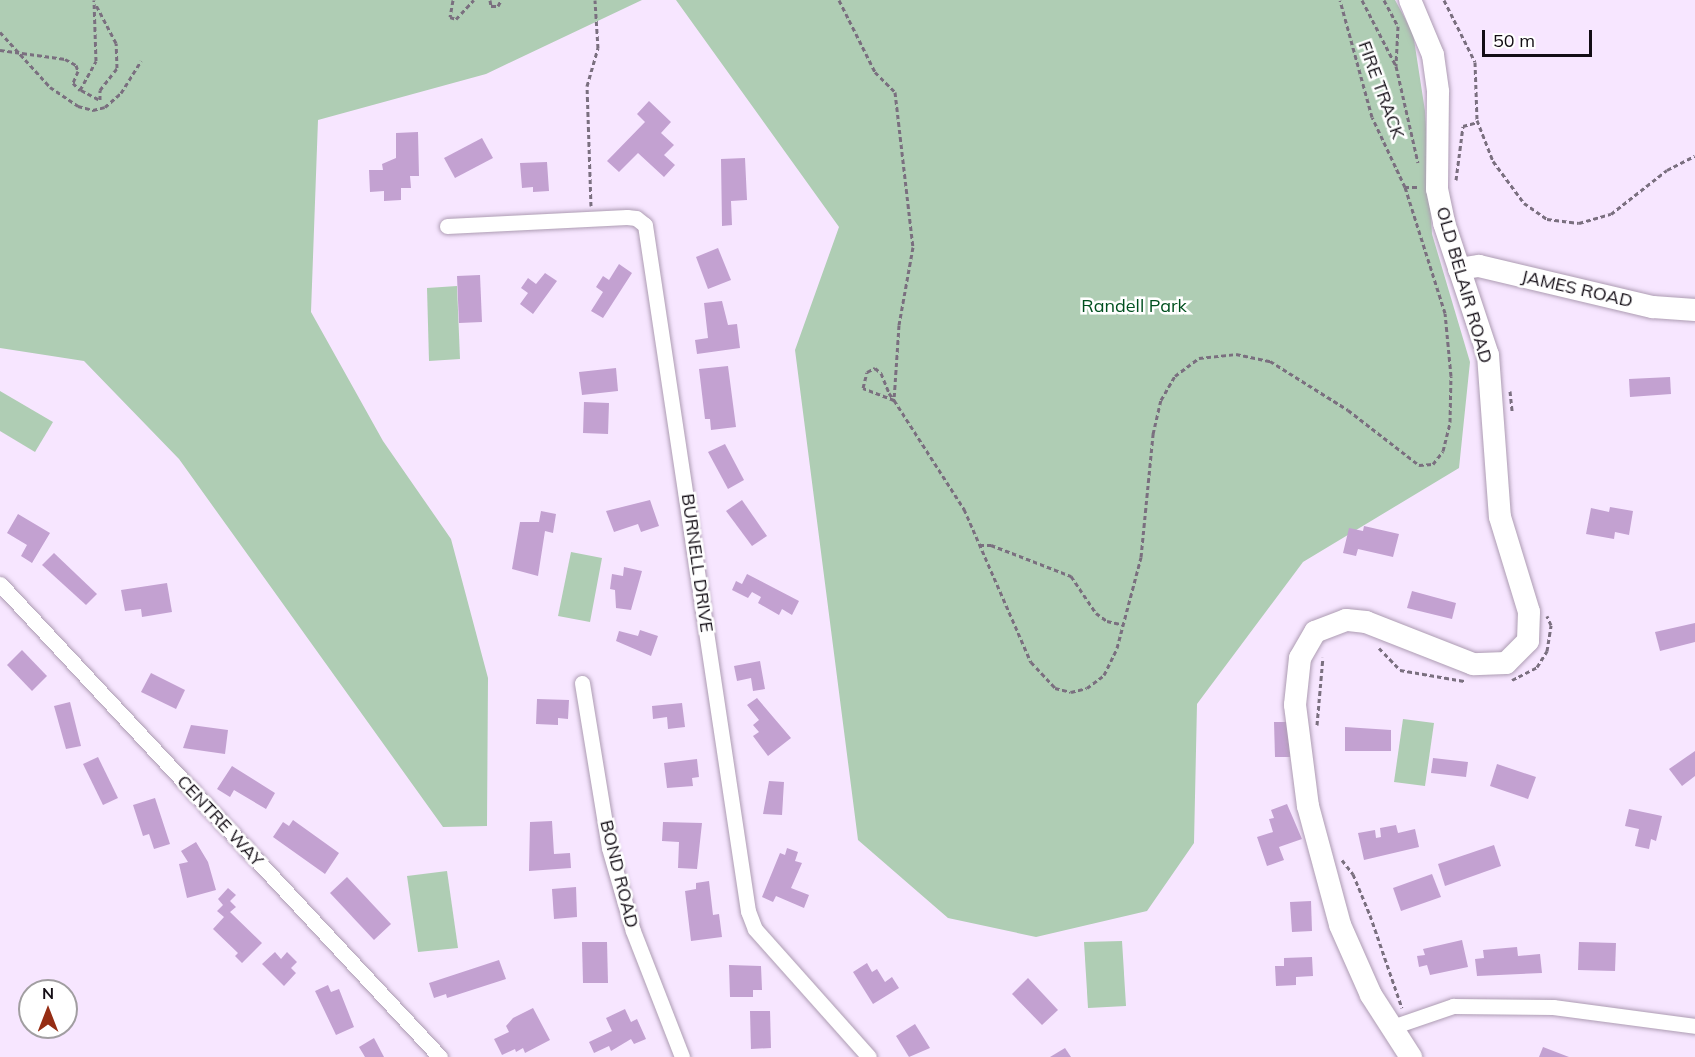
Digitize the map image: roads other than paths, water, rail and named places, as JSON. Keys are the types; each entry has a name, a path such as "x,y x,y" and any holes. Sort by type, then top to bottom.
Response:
{"main road":[{"name":"OLD BELAIR ROAD","path":"1410,0 1433,55 1438,92 1437,189 1459,268 1488,354 1500,517 1529,612 1528,641 1523,650 1506,663 1473,664 1366,622 1330,624 1315,632 1300,658 1295,705 1308,806 1340,925 1371,995 1399,1025 1411,1057"},
{"name":"JAMES ROAD","path":"1459,268 1479,266 1653,307 1695,310"}],"street":[{"name":"BURNELL DRIVE","path":"447,226 636,218 648,233 748,911 755,929 862,1055"},
{"name":"CENTRE WAY","path":"0,584 440,1057"},
{"name":"BOND ROAD","path":"582,683 609,848 633,931 682,1057"},
{"path":"1399,1025 1453,1006 1503,1006 1553,1007 1695,1026"}],"park label":[{"name":"Randell Park","path":"1134,306"}]}
